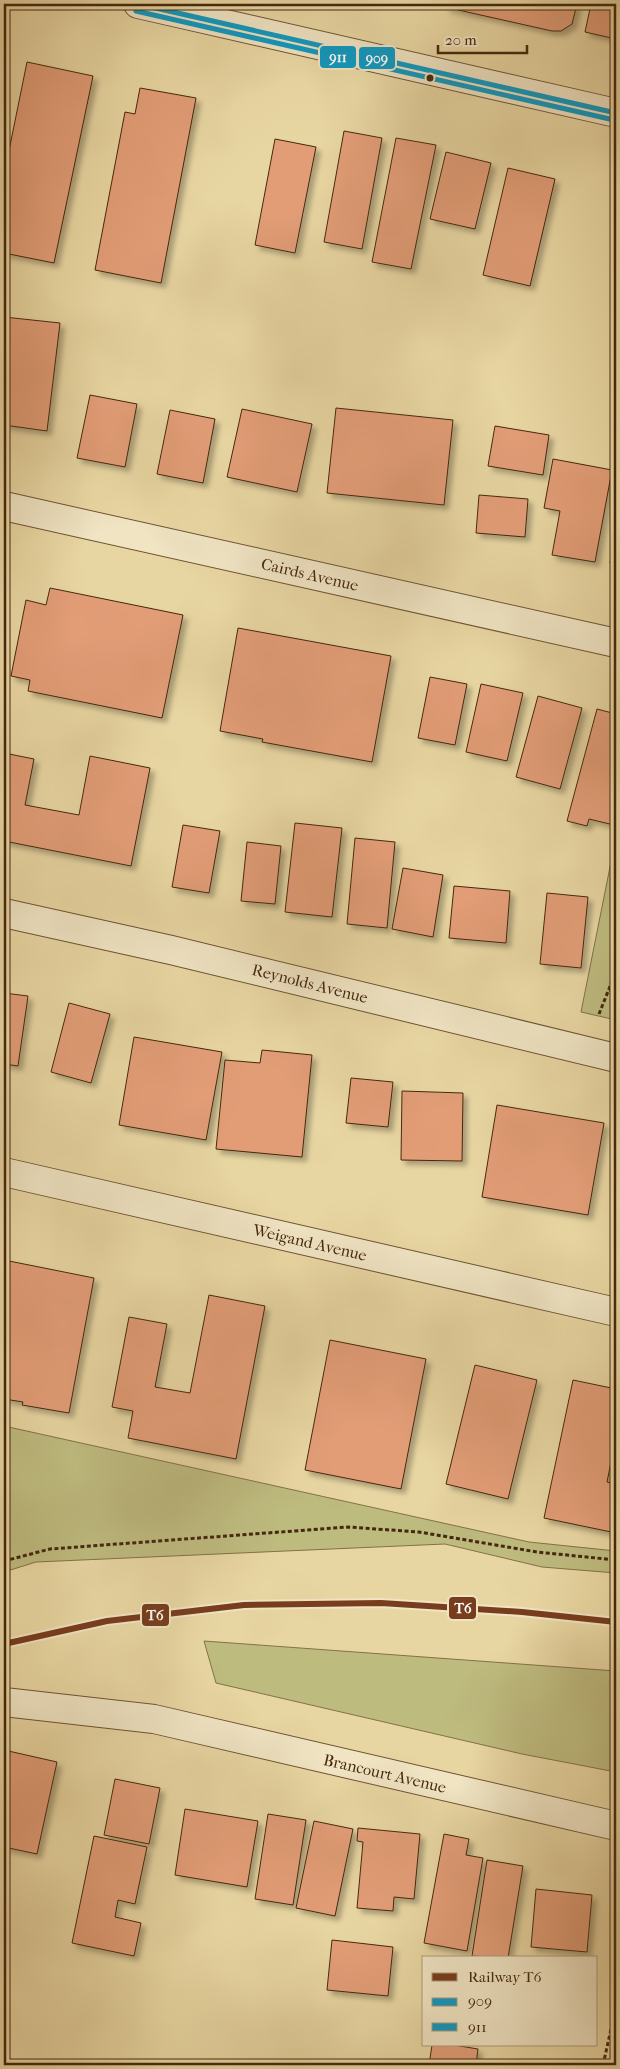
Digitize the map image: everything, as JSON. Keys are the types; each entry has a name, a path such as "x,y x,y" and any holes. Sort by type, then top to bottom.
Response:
{"street":[{"path":"138,4 616,113"},
{"name":"Cairds Avenue","path":"4,506 616,643"},
{"name":"Reynolds Avenue","path":"4,913 171,950 616,1058"},
{"name":"Weigand Avenue","path":"4,1172 616,1312"},
{"name":"Brancourt Avenue","path":"4,1702 154,1719 616,1826"}],"path":[{"path":"599,1014 609,990 616,965"},
{"path":"609,990 616,991"},
{"path":"4,1561 50,1549 348,1527 419,1532 537,1552 616,1560"},
{"path":"603,2065 616,2007"}],"shaded area":[{"path":"616,837 616,1020 581,1012"},
{"path":"4,1426 529,1542 616,1551 616,1573 542,1567 445,1544 36,1562 4,1572"},
{"path":"204,1641 616,1671 616,1772 522,1754 216,1683"}],"building":[{"path":"446,4 577,4 572,24 561,31 552,31 445,7"},
{"path":"591,4 616,4 616,39 585,32"},
{"path":"27,62 93,76 54,263 4,253 4,175"},
{"path":"140,88 196,98 161,283 95,270 125,112 135,114"},
{"path":"344,131 382,138 362,249 324,242"},
{"path":"396,138 436,145 411,269 372,262"},
{"path":"275,139 316,147 295,253 255,245"},
{"path":"446,152 491,163 475,229 430,219"},
{"path":"508,168 555,179 530,286 483,275"},
{"path":"4,317 60,323 47,431 4,425"},
{"path":"90,395 137,404 125,467 77,458"},
{"path":"336,408 453,420 444,505 327,493"},
{"path":"242,409 312,424 297,492 227,477"},
{"path":"170,410 215,419 203,483 157,474"},
{"path":"495,426 549,435 543,475 488,466"},
{"path":"553,459 612,470 595,562 552,555 560,511 544,508"},
{"path":"479,495 528,499 525,537 476,533"},
{"path":"616,524 616,564 610,563"},
{"path":"50,588 183,615 162,718 28,691 30,680 11,676 26,600 46,605"},
{"path":"238,628 391,656 372,762 262,742 263,739 220,731"},
{"path":"430,677 467,684 455,745 418,738"},
{"path":"481,684 523,693 507,761 466,752"},
{"path":"538,696 582,708 560,789 516,777"},
{"path":"597,709 616,714 616,816 614,825 589,819 587,826 567,821"},
{"path":"4,753 34,759 25,805 79,815 90,756 150,768 131,866 4,841"},
{"path":"295,823 342,828 332,917 285,912"},
{"path":"183,825 220,831 209,893 172,887"},
{"path":"355,838 395,842 387,928 347,924"},
{"path":"247,842 281,846 275,904 241,901"},
{"path":"403,868 443,875 433,937 392,929"},
{"path":"454,886 510,891 506,943 449,938"},
{"path":"547,893 588,897 581,968 540,964"},
{"path":"4,993 28,996 18,1066 4,1064"},
{"path":"69,1003 110,1014 91,1083 51,1072"},
{"path":"134,1037 222,1052 206,1140 119,1125"},
{"path":"262,1050 312,1055 302,1157 216,1149 225,1060 260,1063"},
{"path":"351,1078 393,1082 388,1127 346,1123"},
{"path":"402,1091 463,1093 462,1161 401,1160"},
{"path":"497,1105 604,1123 588,1215 482,1197"},
{"path":"4,1260 94,1278 69,1413 22,1405 23,1402 4,1399"},
{"path":"209,1295 265,1306 236,1459 128,1438 133,1411 112,1407 129,1317 167,1324 155,1387 190,1393"},
{"path":"330,1340 426,1359 401,1489 305,1470"},
{"path":"475,1365 537,1380 508,1499 446,1484"},
{"path":"573,1380 616,1389 616,1437 607,1482 616,1484 616,1533 544,1518"},
{"path":"4,1750 57,1762 37,1854 4,1847 6,1829 4,1829"},
{"path":"115,1779 160,1788 149,1844 104,1835"},
{"path":"185,1809 258,1821 247,1887 175,1875"},
{"path":"268,1814 306,1820 293,1905 255,1899"},
{"path":"314,1821 353,1829 335,1916 296,1908"},
{"path":"358,1828 420,1834 414,1899 394,1897 393,1911 357,1908 363,1842 357,1841"},
{"path":"444,1834 469,1839 466,1855 483,1858 467,1951 424,1943"},
{"path":"94,1836 147,1847 135,1904 118,1900 115,1917 141,1923 134,1956 72,1943"},
{"path":"487,1860 523,1866 508,1956 472,1956"},
{"path":"536,1889 592,1895 587,1952 531,1947"},
{"path":"332,1940 393,1947 388,1996 327,1990"},
{"path":"432,2046 460,2046 478,2049 476,2065 429,2065"}],"rail line":[{"name":"T6","path":"4,1644 107,1621 244,1605 381,1603 522,1612 616,1622"}],"transit line":[{"name":"909","path":"138,4 616,113"},
{"name":"911","path":"136,11 614,120"}]}
